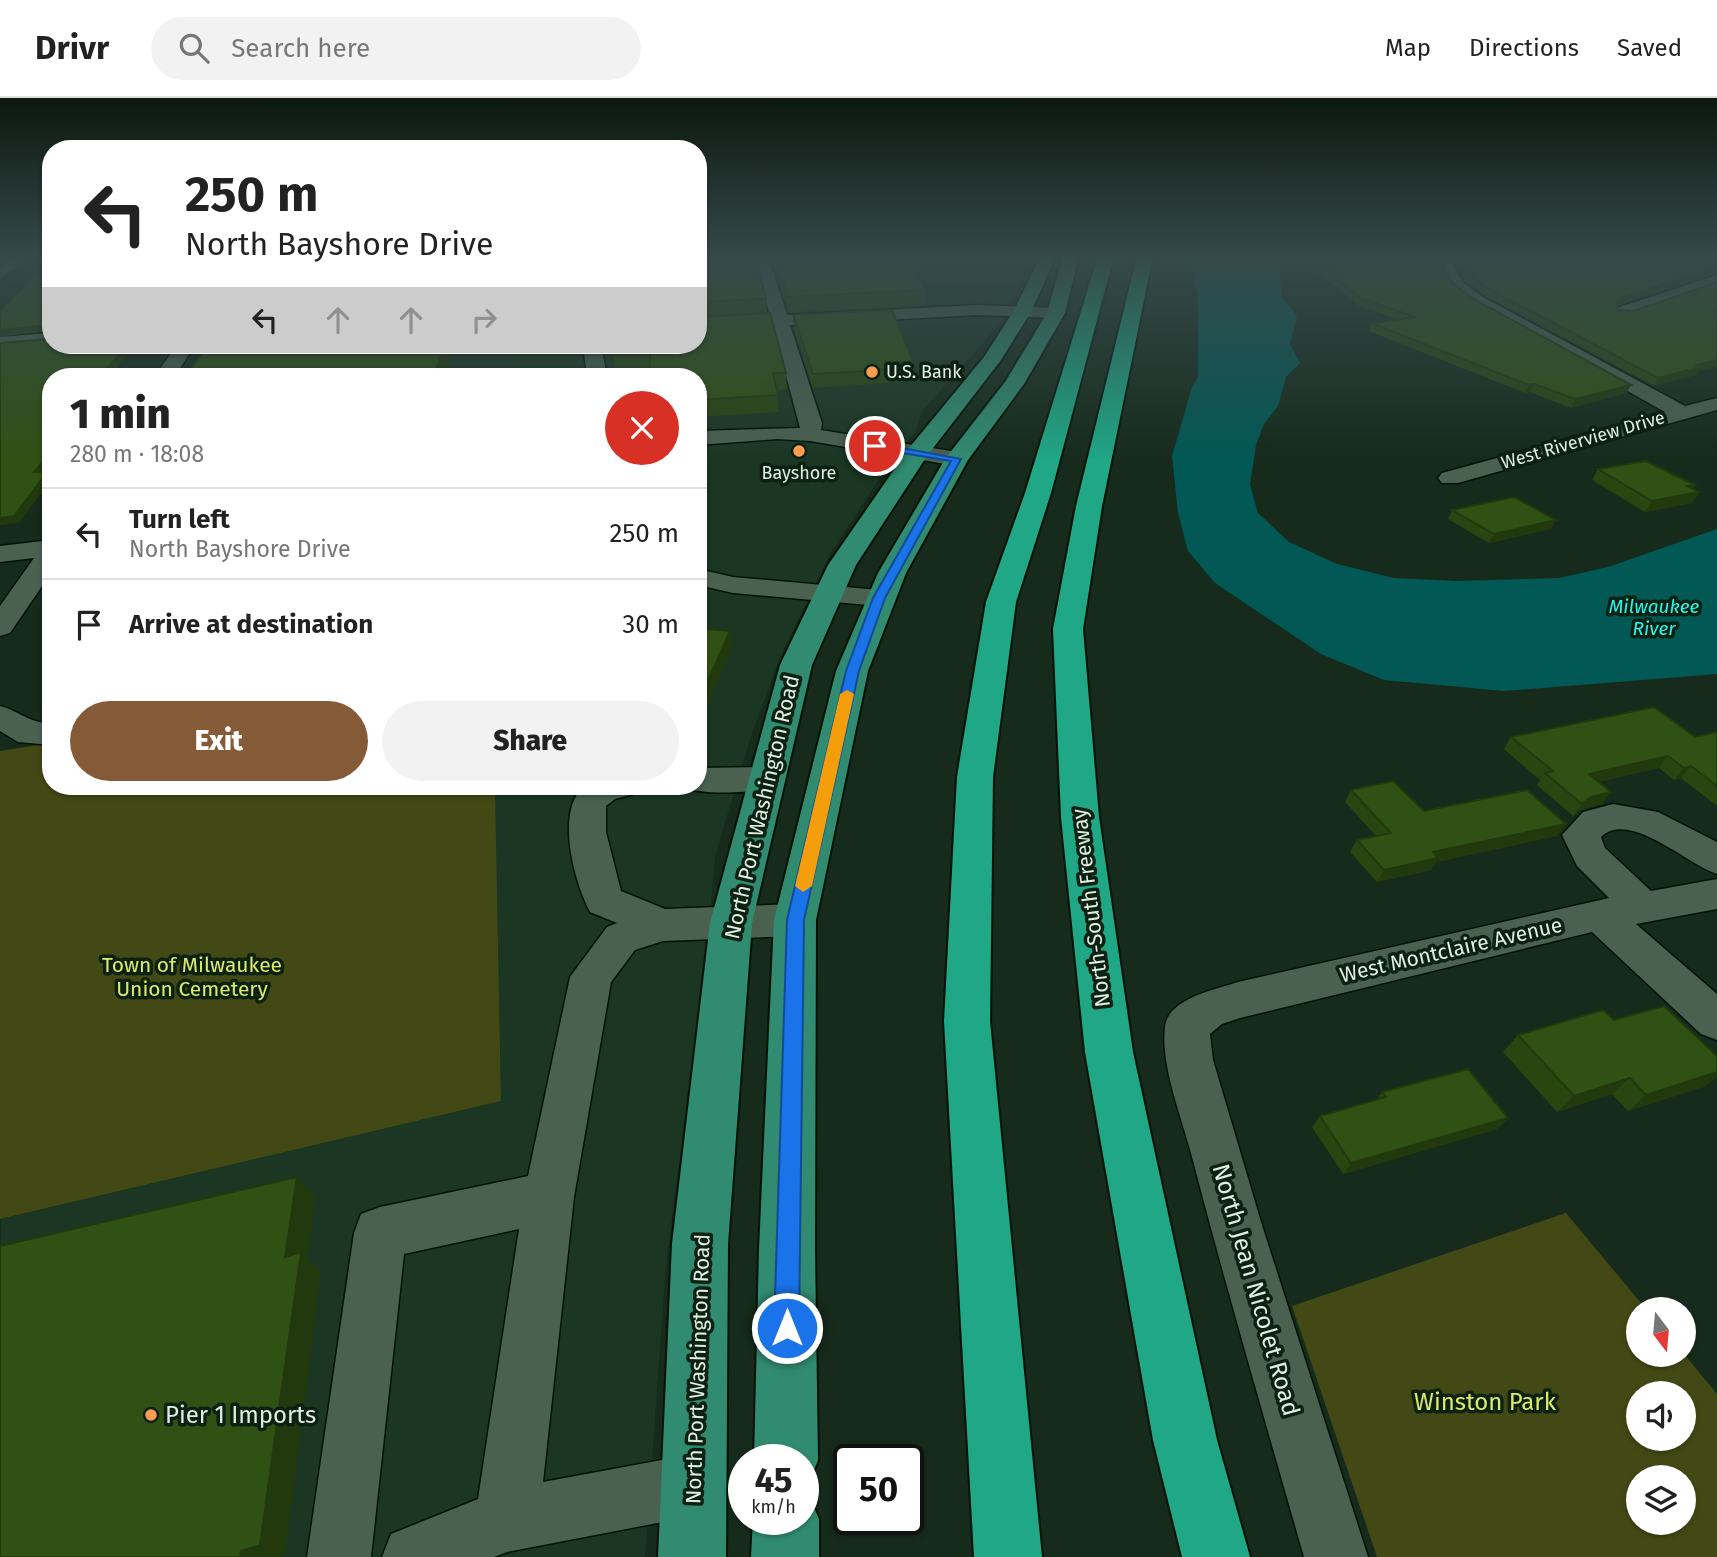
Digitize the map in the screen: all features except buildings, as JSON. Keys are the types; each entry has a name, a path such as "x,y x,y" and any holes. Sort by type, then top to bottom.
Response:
{"highway":[{"path":"1008,1557 967,1021 975,777 1001,601 1038,493 1086,324"},
{"name":"North-South Freeway","path":"1129,324 1089,506 1068,629 1080,817 1109,1052 1185,1440 1216,1557"}],"main road":[{"name":"North Port Washington Road","path":"692,1557 700,1244 731,923 796,665 842,565 916,453 990,360 1014,324"},
{"path":"786,1444 787,1249 795,920 852,671 879,598 957,459 1014,384 1049,324"},
{"path":"785,1557 786,1535"}],"street":[{"path":"782,324 811,423 810,435"},
{"path":"1521,324 1682,413"},
{"path":"0,342 42,339"},
{"name":"West Riverview Drive","path":"1450,478 1717,404"},
{"path":"707,437 777,433 810,435 957,459"},
{"path":"0,554 42,551"},
{"path":"0,627 42,564"},
{"path":"707,579 733,585 879,598"},
{"path":"0,716 30,735 42,734"},
{"path":"707,779 767,779"},
{"path":"596,795 590,800 585,821 604,901 663,925"},
{"path":"1643,907 1590,856 1581,835 1597,820 1625,818 1670,829 1717,860"},
{"name":"West Montclaire Avenue","path":"1190,1022 1207,1011 1238,1000 1599,915 1717,894"},
{"path":"1599,915 1717,1021"},
{"path":"507,1520 549,1196 591,977 621,938 663,925 795,920"},
{"name":"North Jean Nicolet Road","path":"1190,1022 1186,1040 1190,1060 1336,1557"},
{"path":"339,1557 380,1233 549,1196"},
{"path":"414,1557 507,1520 694,1485"}],"shaded area":[{"path":"707,324 1000,324 921,412 916,431 884,472 831,552 781,655 751,736 721,836 715,857 707,951 666,1264 645,1557 0,1557 1,1219 501,1101 495,795 707,795 707,368 270,368 292,354 707,354"}],"green space":[{"name":"Town of Milwaukee Union Cemetery","path":"42,744 42,795 495,795 501,1101 0,1219 0,751"},
{"name":"Winston Park","path":"1566,1213 1636,1297 1626,1297 1626,1367 1695,1367 1717,1394 1717,1557 1377,1557 1292,1306"}],"water":[{"name":"Milwaukee River","path":"1198,324 1295,324 1290,344 1300,363 1286,377 1278,406 1264,424 1256,445 1250,485 1258,513 1289,542 1337,564 1394,578 1456,581 1559,578 1608,567 1717,529 1717,674 1504,691 1384,680 1321,654 1215,583 1188,551 1178,513 1172,456 1192,387 1198,377"}],"slow traffic":[{"path":"803,886 847,694"}],"place":[{"name":"U.S. Bank","path":"872,372"},
{"name":"Bayshore","path":"799,451"},
{"name":"Pier 1 Imports","path":"151,1415"}],"route":[{"path":"787,1328 795,920 852,671 879,598 957,459 875,446"}]}
